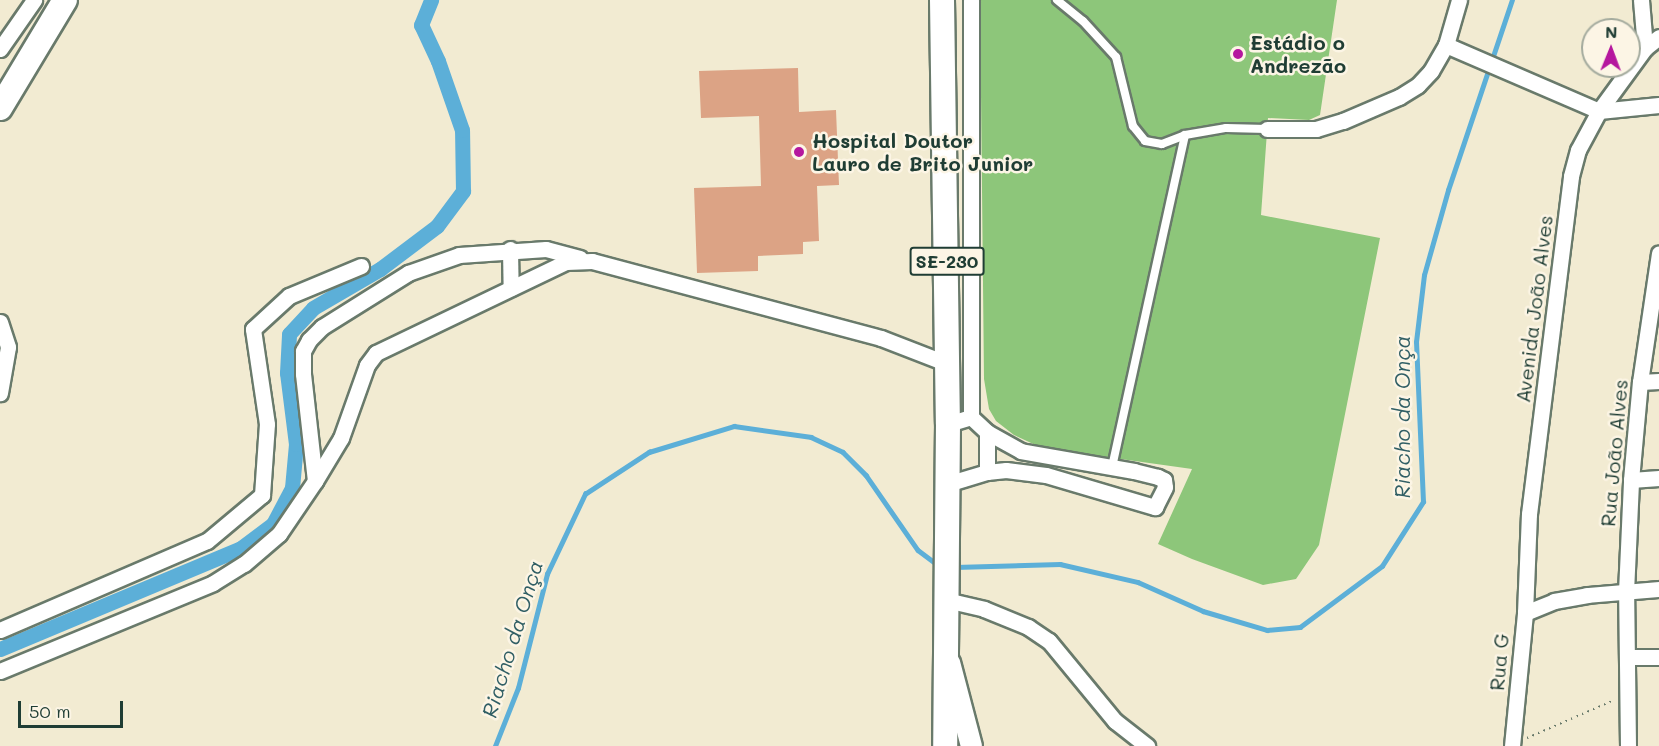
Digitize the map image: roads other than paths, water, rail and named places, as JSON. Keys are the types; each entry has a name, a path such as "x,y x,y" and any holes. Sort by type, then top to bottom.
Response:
{"main road":[{"path":"0,108 65,0"},
{"name":"SE-230","path":"942,0 948,364 960,421 947,484 945,746"}],"street":[{"path":"2,41 34,0"},
{"path":"947,484 987,472 1006,470 1047,475 1149,507 1155,507 1159,503 1165,487 1164,480 1112,467 1021,451 987,432 960,421 971,0"},
{"path":"1267,129 1316,129 1343,121 1399,97 1418,85 1431,71 1446,45 1458,0"},
{"path":"1641,0 1645,48"},
{"name":"Avenida João Alves","path":"1525,613 1529,514 1571,176 1578,150 1599,111 1645,48 1659,37"},
{"path":"1446,45 1599,111 1659,105"},
{"path":"315,481 303,374 303,351 309,340 322,327 408,273 459,255 510,249 546,249 881,338 948,364"},
{"path":"510,249 511,288"},
{"name":"Rua João Alves","path":"1627,657 1626,592 1631,480 1640,382 1659,253"},
{"path":"0,670 213,583 244,564 279,534 315,481 341,438 367,365 376,353 566,262 592,261"},
{"path":"0,630 207,541 262,495 267,424 253,329 289,296 361,266"},
{"path":"0,322 8,347 0,393"},
{"path":"1640,382 1659,381"},
{"path":"987,432 987,472"},
{"path":"1631,480 1659,478"},
{"name":"Rua G","path":"1513,745 1525,613 1554,601 1659,589"},
{"path":"946,596 1028,627 1049,641 1115,721 1147,746"},
{"path":"946,650 971,746"},
{"path":"1628,746 1627,657 1659,657"}],"lane":[{"path":"1057,0 1083,21 1116,57 1133,126 1145,141 1162,144 1185,135 1226,128 1267,129"},
{"path":"1112,467 1185,135"}],"waterway":[{"path":"0,649 241,548 273,524 292,488 296,444 287,373 289,334 313,308 380,269 437,226 463,191 462,130 438,61 421,25 431,0"},
{"name":"Riacho da Onça","path":"955,567 1060,564 1138,582 1203,611 1267,630 1300,627 1382,566 1423,502 1416,342 1424,275 1448,190 1512,0"},
{"name":"Riacho da Onça","path":"495,746 518,688 547,574 585,494 649,452 734,426 811,437 843,452 866,475 918,550 938,565"}],"place":[{"name":"Estádio o Andrezão","path":"1238,54"},
{"name":"Hospital Doutor Lauro de Brito Junior","path":"799,152"}]}
